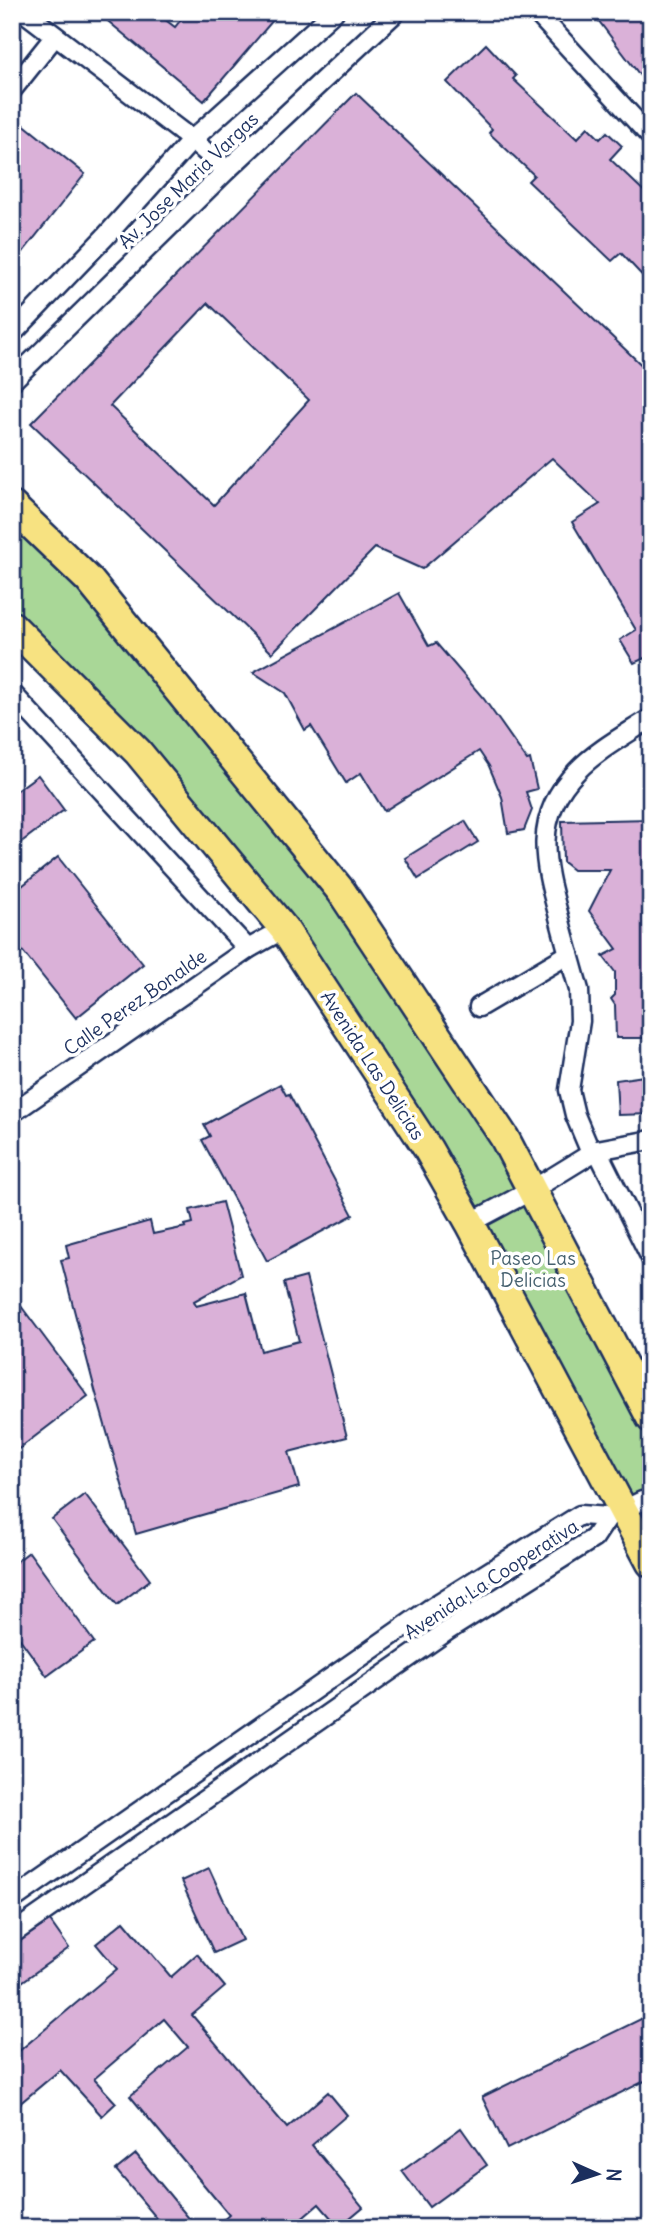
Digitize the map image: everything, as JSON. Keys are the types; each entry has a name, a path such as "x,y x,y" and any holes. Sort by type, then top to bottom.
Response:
{"main road":[{"path":"12,506 89,580 341,891 504,1137 651,1418"},
{"name":"Avenida Las Delicias","path":"12,626 138,752 284,929 428,1149 635,1504 651,1563"}],"street":[{"path":"24,12 192,140 227,170"},
{"path":"12,334 105,237 192,140 334,12"},
{"name":"Av. Jose Maria Vargas","path":"12,381 227,170 396,12"},
{"path":"536,12 651,137"},
{"path":"12,90 55,36"},
{"path":"12,693 248,949"},
{"path":"651,718 577,771 558,797 548,820 544,847 546,871 579,990 581,1008 569,1090 575,1115 651,1258"},
{"name":"Calle Perez Bonalde","path":"12,1113 248,949 284,929"},
{"path":"479,1007 569,954"},
{"path":"470,1223 532,1190 594,1152 651,1140"},
{"name":"Avenida La Cooperativa","path":"12,1900 434,1606 580,1515 635,1504"},
{"name":"Avenida La Cooperativa","path":"12,1934 447,1631 594,1538 635,1504"}],"green space":[{"name":"Paseo Las Delicias","path":"12,506 341,891 504,1137 651,1418 651,1563 497,1275 284,929 12,626"}],"building":[{"path":"97,12 155,12 175,27 187,12 280,12 204,101"},
{"path":"592,12 651,12 651,90"},
{"path":"486,44 516,76 513,79 577,139 588,127 600,139 607,132 622,146 610,159 651,198 651,285 621,253 612,261 528,181 534,175 489,133 492,129 447,82"},
{"path":"356,93 651,374 651,655 634,663 620,640 636,630 572,522 600,504 552,458 422,569 375,548 272,653 31,423","holes":["208,303 309,400 214,505 110,406"]},
{"path":"12,115 85,174 12,266"},
{"path":"399,593 429,646 436,643 484,699 527,760 530,759 537,789 526,792 532,810 524,830 508,833 502,797 489,766 479,751 384,811 361,773 346,783 311,726 305,730 285,693 253,672"},
{"path":"38,775 64,810 12,849 12,794"},
{"path":"651,819 651,1038 616,1038 615,1005 611,999 615,995 615,972 603,956 617,949 589,911 610,870 573,870 563,862 562,821"},
{"path":"465,821 478,842 418,879 405,858"},
{"path":"58,857 143,964 76,1018 12,938 12,926 20,920 12,910 12,894"},
{"path":"651,1075 651,1114 618,1115 616,1080"},
{"path":"280,1084 286,1095 289,1094 353,1215 267,1261 202,1140 210,1136 204,1125"},
{"path":"222,1202 241,1275 194,1301 196,1306 246,1293 261,1351 299,1341 284,1283 306,1277 347,1437 289,1452 299,1487 136,1534 61,1260 69,1258 66,1245 150,1221 153,1234 186,1227 185,1225 193,1223 190,1210"},
{"path":"12,1294 88,1396 12,1454"},
{"path":"85,1494 150,1580 117,1605 52,1519"},
{"path":"29,1552 94,1642 47,1676 12,1628 12,1565"},
{"path":"209,1868 242,1940 214,1953 181,1881"},
{"path":"50,1921 69,1948 12,1989 12,1945"},
{"path":"124,1921 171,1977 197,1954 225,1987 192,2015 287,2128 328,2092 347,2115 312,2145 363,2207 339,2227 319,2204 291,2228 214,2228 229,2215 130,2096 188,2047 164,2019 94,2079 116,2103 102,2116 60,2070 12,2110 12,2057 117,1969 96,1944"},
{"path":"651,2014 651,2078 507,2149 482,2097"},
{"path":"461,2128 487,2165 429,2207 402,2171"},
{"path":"136,2154 197,2228 165,2228 116,2170"}]}
